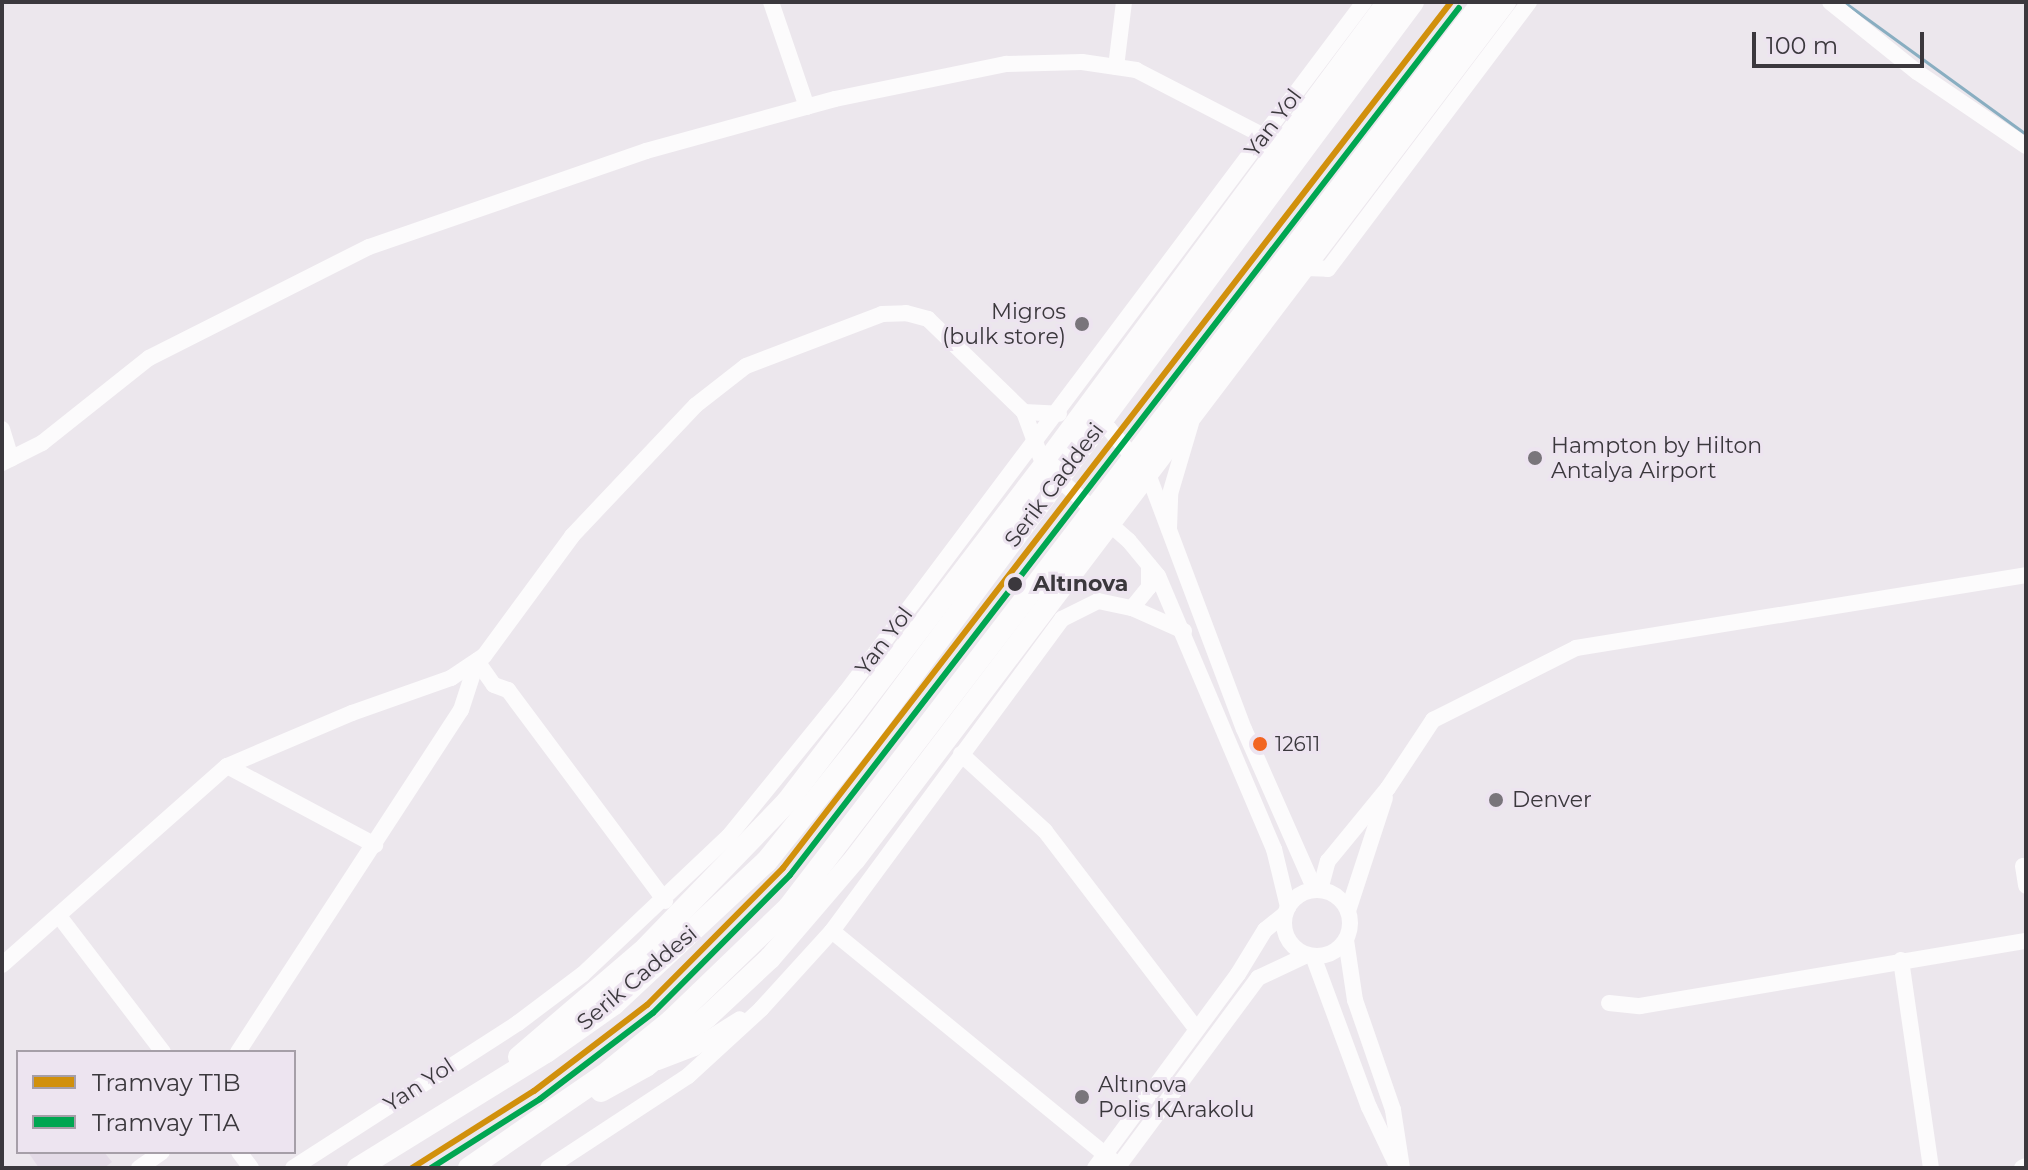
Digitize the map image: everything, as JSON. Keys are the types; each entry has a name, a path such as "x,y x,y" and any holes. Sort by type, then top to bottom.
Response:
{"highway":[{"path":"477,1095 646,948 787,802 1044,466 1388,2"},
{"name":"Serik Caddesi","path":"358,1168 477,1095 614,1004 766,862 870,732 1413,2"},
{"path":"506,1145 671,1021 789,907 845,840 1377,137 1483,2"},
{"path":"469,1168 646,1066 770,958 973,709 1505,2"}],"street":[{"path":"771,2 807,107"},
{"path":"1116,67 1124,2"},
{"name":"Yan Yol","path":"293,1168 518,1023 665,901 729,836 846,692 1364,2"},
{"path":"1304,268 1328,269 1529,2"},
{"path":"1830,2 1917,72 2026,146"},
{"path":"1316,67 1350,53"},
{"path":"2,429 6,461 42,443 149,358 369,247 646,151 807,107 1006,64 1136,70 1264,136 1253,183"},
{"path":"239,1050 461,710 477,661 572,536 696,405 746,366 882,314 906,313 928,319 1024,412 1044,466 1149,566 1184,631 1274,849 1287,910 1286,935 1310,956 1369,1107 1400,1168"},
{"path":"1024,412 1080,416 1109,429 1148,474 1169,538 1318,890"},
{"path":"1169,538 1170,494 1195,412"},
{"path":"1132,608 1149,587 1149,566"},
{"path":"1318,890 1328,861 1388,788 1433,720 1576,648 2026,575"},
{"path":"548,1168 688,1076 751,1017 832,931 1062,619 1098,601 1132,608 1184,631"},
{"path":"2,965 227,766 352,713 451,678 477,661"},
{"path":"477,661 494,685 508,690 665,901"},
{"path":"961,754 973,709"},
{"path":"961,754 1045,831 1195,1027"},
{"path":"227,766 375,845"},
{"path":"1388,788 1348,911 1346,940 1355,1000 1393,1110 1400,1168"},
{"path":"2023,866 2026,886"},
{"path":"1109,1165 1195,1027 1238,974 1265,930 1300,895 1318,890 1337,897 1348,911"},
{"path":"59,916 161,1050"},
{"path":"832,931 1109,1165"},
{"path":"1109,1165 1258,978 1310,956 1326,955 1346,940"},
{"path":"1609,1003 1640,1006 2026,941"},
{"path":"1901,960 1931,1168"},
{"path":"646,1066 694,1048 733,1021 751,1017"},
{"path":"139,1168 159,1154"}],"shaded area":[{"path":"29,1154 106,1154 112,1162 104,1168 39,1168"}],"waterway":[{"path":"1844,2 2026,134"}],"tram line":[{"name":"T1B","path":"412,1168 534,1091 647,1005 783,868 1451,2"},
{"name":"T1A","path":"431,1168 540,1099 653,1013 790,875 1459,8"}],"place":[{"name":"Migros (bulk store)","path":"1082,324"},
{"name":"Hampton by Hilton Antalya Airport","path":"1535,458"},
{"name":"Altınova","path":"1015,584"},
{"name":"12611","path":"1260,744"},
{"name":"Denver","path":"1496,800"},
{"name":"Altınova Polis KArakolu","path":"1082,1097"}]}
